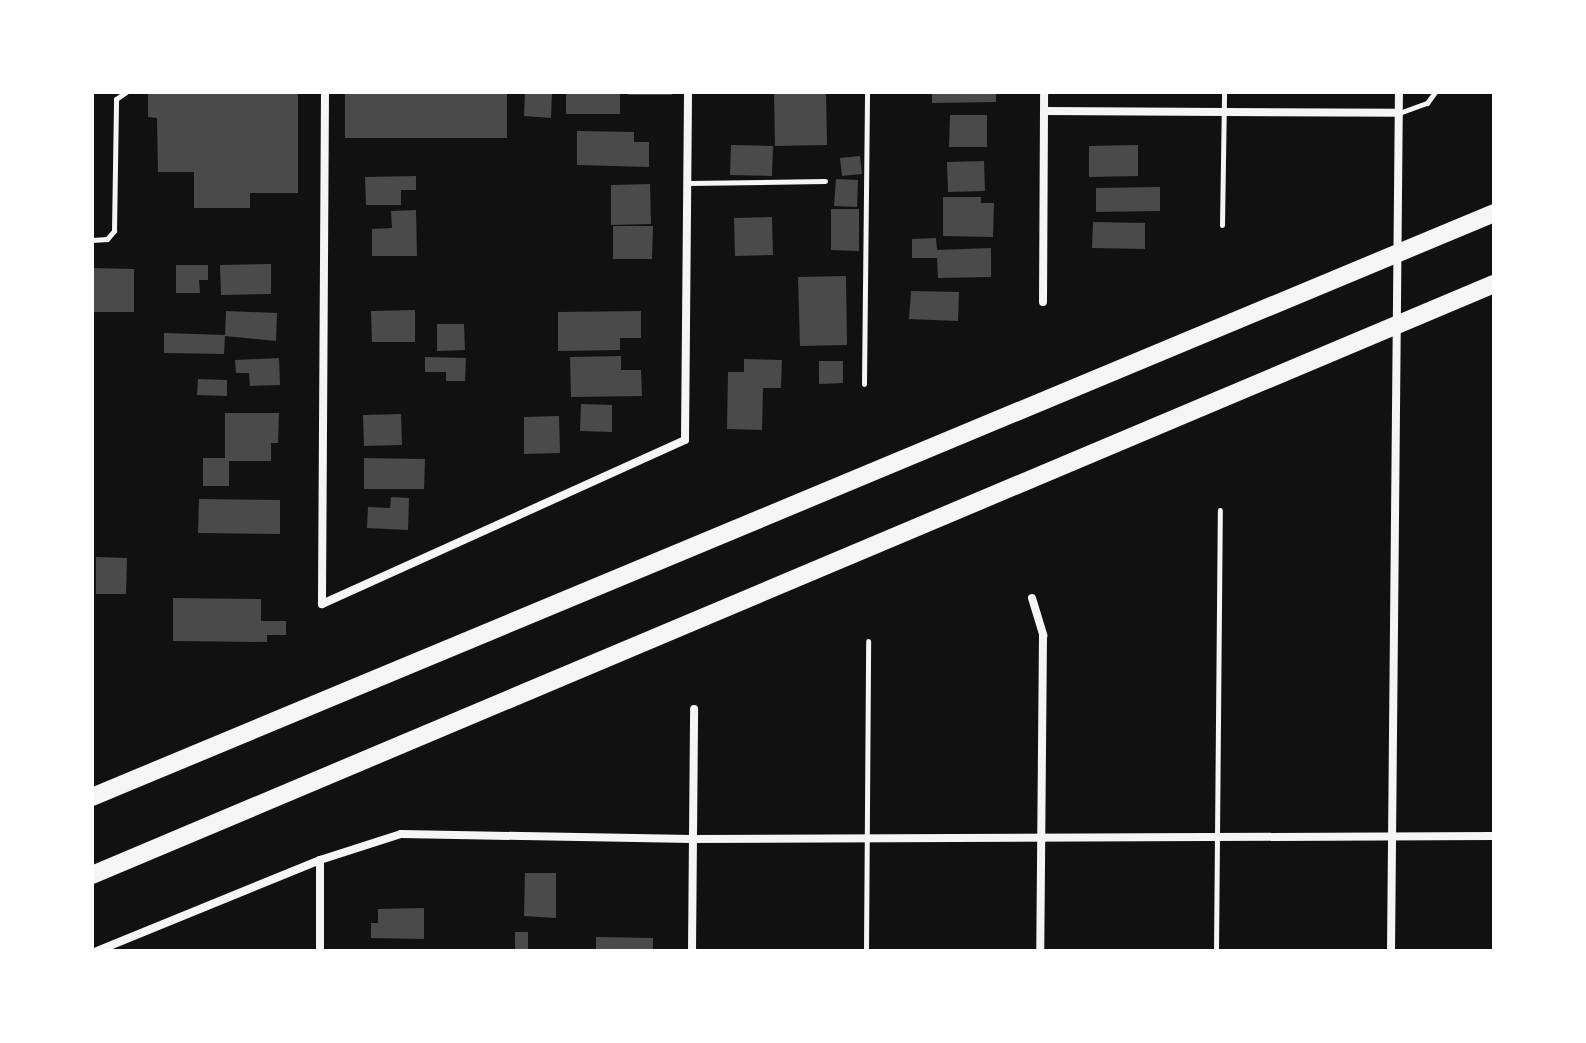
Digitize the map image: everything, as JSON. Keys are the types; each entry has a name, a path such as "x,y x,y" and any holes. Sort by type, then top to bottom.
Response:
{"highway":[{"path":"92,797 1494,213"},
{"path":"92,875 1494,284"}],"street":[{"path":"325,92 322,604 685,440 688,92"},
{"path":"1043,302 1044,92"},
{"path":"1391,951 1399,92"},
{"path":"1044,111 1399,113"},
{"path":"1032,598 1043,635 1040,951"},
{"path":"692,951 694,709"},
{"path":"97,951 320,860 401,834 692,839 1494,836"},
{"path":"320,860 320,951"}],"lane":[{"path":"92,240 107,239 114,231 116,99 126,92"},
{"path":"864,384 867,92"},
{"path":"1222,225 1224,92"},
{"path":"1399,113 1427,103 1435,92"},
{"path":"687,183 825,181"},
{"path":"1216,951 1220,510"},
{"path":"866,951 868,641"}],"building":[{"path":"148,92 298,92 298,193 250,193 250,208 194,208 194,172 158,172 157,118 148,117"},
{"path":"345,92 507,92 507,138 345,138"},
{"path":"525,92 552,92 551,118 524,116"},
{"path":"566,92 620,92 620,114 566,114"},
{"path":"628,92 672,92 672,95 628,95"},
{"path":"774,92 826,92 827,145 775,146"},
{"path":"932,92 996,92 996,102 932,103"},
{"path":"950,115 987,115 987,147 949,147"},
{"path":"577,131 634,132 634,142 649,142 649,167 577,165"},
{"path":"731,145 773,146 772,176 730,175"},
{"path":"1138,145 1138,176 1089,177 1089,146"},
{"path":"860,156 862,174 842,176 840,158"},
{"path":"984,161 985,191 948,192 947,162"},
{"path":"416,176 416,190 401,190 401,205 366,205 365,177"},
{"path":"836,179 858,180 857,207 834,206"},
{"path":"650,184 651,224 611,225 611,185"},
{"path":"1160,187 1160,211 1096,212 1096,188"},
{"path":"943,197 981,197 981,203 994,203 993,237 943,236"},
{"path":"831,209 859,209 859,251 831,250"},
{"path":"416,210 417,256 372,256 372,229 392,228 391,211"},
{"path":"772,217 773,255 735,256 734,218"},
{"path":"1093,222 1145,223 1145,249 1092,248"},
{"path":"613,226 653,226 652,259 613,259"},
{"path":"936,238 937,250 991,248 991,277 938,278 937,258 912,258 912,239"},
{"path":"271,264 271,294 221,295 220,265"},
{"path":"176,265 208,265 208,280 199,280 200,293 176,293"},
{"path":"92,268 134,269 134,312 92,312"},
{"path":"846,276 847,345 800,346 798,277"},
{"path":"911,291 959,292 958,321 909,319"},
{"path":"415,310 415,342 372,342 371,311"},
{"path":"226,311 277,313 276,341 225,336"},
{"path":"641,311 641,338 620,338 620,350 558,351 558,312"},
{"path":"437,324 464,324 465,350 437,351"},
{"path":"164,333 225,335 224,354 164,353"},
{"path":"621,356 621,370 641,370 642,396 571,397 570,357"},
{"path":"425,357 466,358 465,381 446,381 446,372 425,372"},
{"path":"279,358 280,385 250,386 249,373 236,373 235,360"},
{"path":"744,359 782,360 781,388 763,388 762,430 727,429 728,372 744,372"},
{"path":"819,361 843,361 843,383 819,384"},
{"path":"198,379 227,380 227,396 197,395"},
{"path":"581,404 612,405 612,432 580,431"},
{"path":"225,413 279,413 278,443 271,443 271,461 229,461 229,486 203,486 203,458 225,458"},
{"path":"401,414 402,445 364,446 363,415"},
{"path":"559,416 560,453 524,454 524,417"},
{"path":"364,458 425,459 424,489 364,489"},
{"path":"391,497 409,498 408,530 367,528 368,507 390,508"},
{"path":"199,499 280,500 280,534 198,533"},
{"path":"96,557 127,558 126,594 96,594"},
{"path":"173,598 261,599 261,621 286,621 286,635 267,635 267,642 173,641"},
{"path":"525,873 556,873 556,918 524,916"},
{"path":"424,908 424,939 371,938 371,923 378,923 378,909"},
{"path":"515,932 528,932 528,951 515,951"},
{"path":"596,937 653,938 653,951 596,951"}]}
